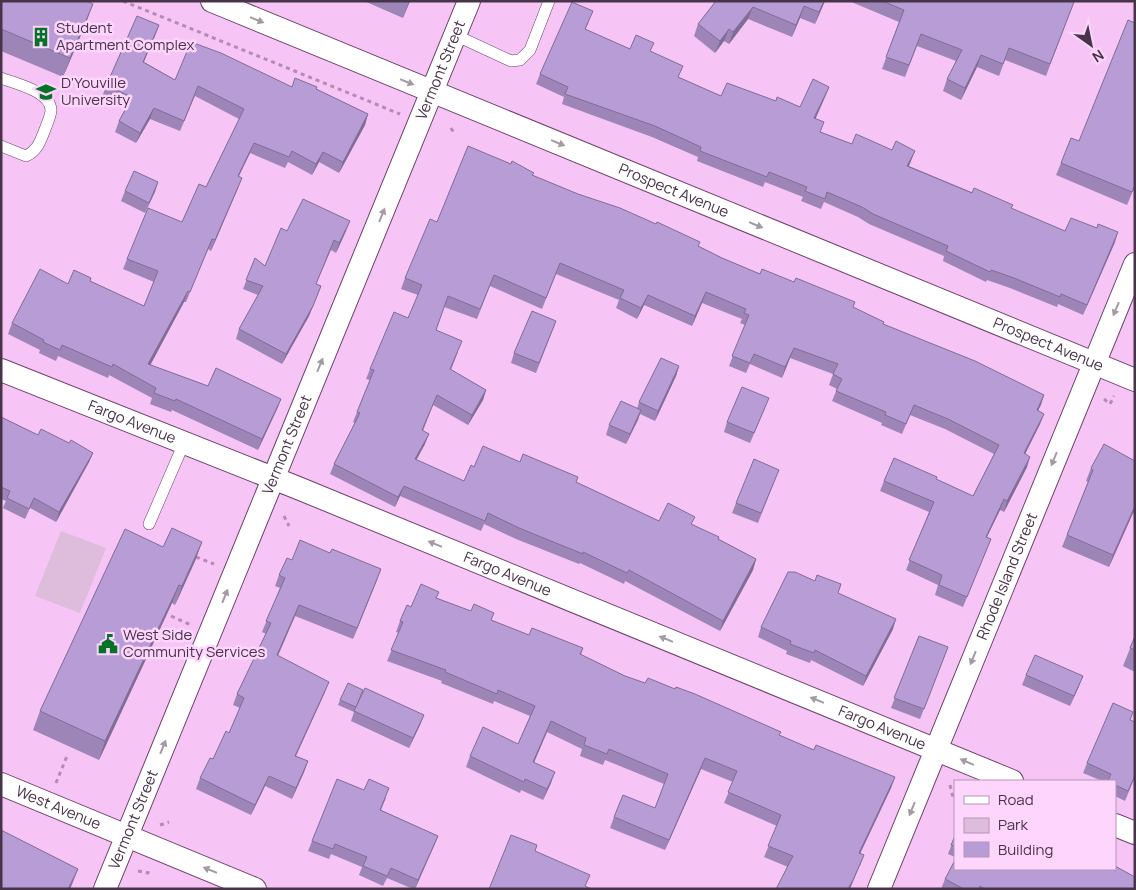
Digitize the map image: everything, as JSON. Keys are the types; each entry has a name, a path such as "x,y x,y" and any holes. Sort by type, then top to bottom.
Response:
{"street":[{"name":"Prospect Avenue","path":"212,1 1135,380"},
{"name":"Vermont Street","path":"105,889 469,1"},
{"name":"Rhode Island Street","path":"879,889 1135,264"},
{"name":"Fargo Avenue","path":"1,370 273,478 1010,780"},
{"name":"West Avenue","path":"1,784 255,889"},
{"path":"1116,825 1135,833"}],"lane":[{"path":"455,35 512,61 520,60 530,50 549,1"},
{"path":"1,78 41,94 50,104 52,111 38,146 32,153 26,156 1,146"},
{"path":"149,524 184,443"}],"path":[{"path":"123,1 404,116"},
{"path":"451,128 454,133"},
{"path":"1104,399 1110,404 1114,396"},
{"path":"284,516 289,526"},
{"path":"196,557 219,566"},
{"path":"171,616 194,626"},
{"path":"53,789 67,756"},
{"path":"950,785 953,797"},
{"path":"160,825 169,822"},
{"path":"138,871 148,873"}],"green space":[{"path":"61,531 106,548 80,613 35,596"}],"building":[{"name":"Student Apartment Complex","path":"1,1 87,1 93,4 70,58 1,29"},
{"path":"716,1 824,1 819,12 804,6 796,25 753,7 733,32 729,29 720,41 698,24"},
{"path":"882,1 1074,2 1050,64 1009,48 1003,64 981,55 965,88 947,79 962,50 921,34 909,65 886,57 904,10"},
{"path":"572,2 593,11 585,29 630,49 636,35 654,43 650,51 683,66 678,77 721,96 727,83 776,101 777,97 800,107 813,79 829,87 814,118 824,122 820,132 852,144 856,134 892,150 896,141 915,151 907,166 972,193 974,188 1013,205 1011,208 1065,231 1071,218 1097,228 1098,224 1118,232 1087,305 1061,294 1060,297 991,270 990,272 946,251 948,246 827,192 825,199 805,191 807,187 769,172 767,177 700,151 701,147 655,126 565,94 568,87 540,74"},
{"path":"137,16 159,25 143,62 175,80 191,42 221,53 292,87 295,78 317,87 316,89 368,114 343,162 323,152 316,164 292,151 289,157 254,143 238,176 242,178 215,240 212,239 190,292 188,291 148,364 208,386 216,368 281,399 262,439 176,399 175,401 154,393 156,388 113,364 112,367 62,345 60,350 12,323 40,269 68,284 74,270 91,278 90,281 144,306 158,271 127,259 148,208 182,222 199,184 206,187 244,109 198,86 184,121 154,108 140,133 119,121 132,97 106,86"},
{"path":"1128,20 1135,23 1135,185 1132,192 1061,163 1071,138 1079,141"},
{"path":"468,146 511,164 512,161 534,173 532,175 578,194 620,208 656,224 657,222 700,242 698,246 760,274 762,269 794,282 796,278 855,302 853,307 884,322 883,324 975,361 1044,395 1037,410 1044,414 1024,453 1030,457 1007,501 1004,499 986,537 991,539 967,597 939,585 942,575 909,560 934,502 884,481 894,458 937,477 936,479 973,496 999,445 948,419 914,405 906,424 885,415 886,412 836,391 842,379 833,374 838,364 794,348 785,367 754,354 750,363 732,356 749,315 744,313 746,309 706,292 695,316 648,295 641,308 620,298 624,290 560,263 546,298 494,275 480,309 448,296 436,330 462,341 450,369 486,390 472,415 437,395 422,430 429,434 415,459 464,481 471,465 474,467 483,446 520,462 523,454 578,477 576,482 659,521 668,503 695,517 691,524 719,537 718,539 756,559 723,621 629,570 627,573 583,552 583,554 519,528 488,513 485,521 404,486 398,497 334,464 360,413 357,412 374,370 370,369 394,312 408,318 422,285 405,278 430,219 437,222"},
{"path":"134,171 158,182 149,203 125,191"},
{"path":"303,199 350,221 339,243 334,240 316,284 321,286 313,306 286,354 239,329 263,286 246,280 255,258 265,266 281,228 287,231"},
{"path":"532,311 556,321 539,363 514,353"},
{"path":"661,358 679,366 658,411 639,402"},
{"path":"742,387 769,398 754,433 727,422"},
{"path":"621,401 641,410 630,434 609,425"},
{"path":"1,417 38,435 41,429 69,443 71,440 93,453 59,512 34,498 29,509 7,498 10,491 1,487"},
{"path":"1104,444 1135,461 1135,506 1113,555 1067,535 1093,470 1091,468"},
{"path":"754,459 779,470 761,513 736,503"},
{"path":"172,528 202,542 182,586 179,585 105,741 40,711 125,529 163,547"},
{"path":"300,540 330,553 332,549 381,569 357,628 299,605 277,655 329,682 295,756 308,761 296,788 269,776 255,805 200,778 210,758 213,759 226,731 229,733 244,698 237,694 271,623 266,621 285,578 279,575 287,558 292,560"},
{"path":"788,572 795,572 815,581 817,575 841,584 838,593 896,619 866,676 815,650 814,653 790,644 791,641 761,627"},
{"path":"421,584 439,592 436,598 471,611 474,604 494,613 491,620 529,635 532,628 583,648 580,654 625,676 645,683 648,678 675,689 676,687 695,694 781,732 779,735 814,750 816,745 895,777 859,853 864,855 848,889 776,889 793,856 768,846 781,815 728,792 737,771 705,758 669,840 614,817 623,795 655,808 668,774 609,749 607,754 584,745 586,738 551,721 533,762 555,772 547,789 525,779 524,782 470,756 483,727 518,744 535,706 498,690 497,694 445,672 446,670 391,650 403,622 400,621 407,605 411,607"},
{"path":"919,636 948,647 924,709 894,698"},
{"path":"1135,636 1135,650 1130,648"},
{"path":"1035,655 1083,676 1074,696 1026,675"},
{"path":"348,683 363,690 356,707 340,700"},
{"path":"365,688 424,715 413,738 354,711"},
{"path":"1113,703 1133,712 1130,720 1135,722 1135,776 1128,791 1116,785 1116,780 1108,780 1111,774 1087,763"},
{"path":"337,779 364,790 369,779 389,788 380,810 438,836 418,880 391,868 387,876 363,866 367,857 335,844 333,849 312,841"},
{"path":"1,830 78,869 68,889 1,889"},
{"path":"511,835 537,845 535,851 590,875 585,886 591,889 489,889"},
{"path":"954,862 954,870 1116,870 1116,867 1135,877 1135,889 985,889 980,886 979,889 964,889 945,879"}],"place":[{"name":"Student Apartment Complex","path":"41,37"},
{"name":"D'Youville University","path":"46,92"},
{"name":"West Side Community Services","path":"108,644"}]}
